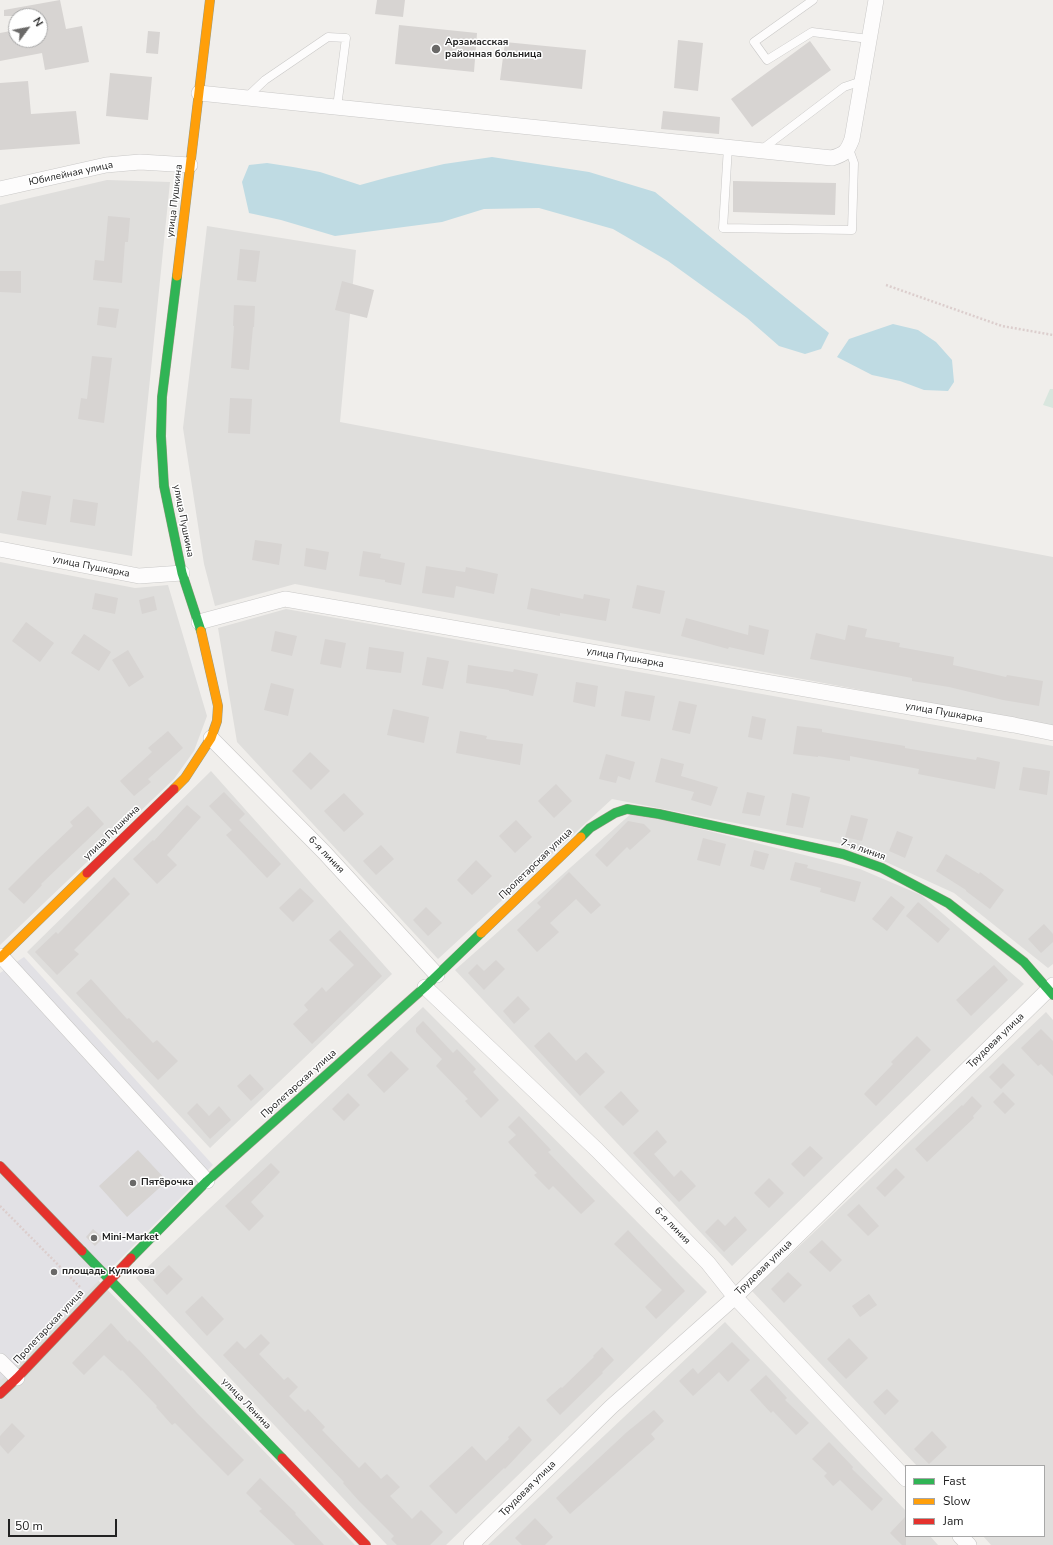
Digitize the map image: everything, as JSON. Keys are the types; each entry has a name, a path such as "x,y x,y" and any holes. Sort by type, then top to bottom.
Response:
{"street":[{"name":"улица Пушкина","path":"1,957 185,778 211,738 217,720 218,706 199,622 182,573 164,486 161,436 162,397 210,0"},
{"path":"199,93 832,158 843,155 849,149 852,139 876,0"},
{"name":"Юбилейная улица","path":"0,189 106,164 140,162 190,166"},
{"name":"улица Пушкарка","path":"0,549 139,576 182,573"},
{"name":"улица Пушкарка","path":"199,622 285,599 998,722 1053,733"},
{"name":"6-я линия","path":"211,738 324,852 437,975"},
{"name":"Пролетарская улица","path":"0,1394 206,1181 425,987 590,828 615,813 627,809"},
{"name":"7-я линия","path":"627,809 659,814 843,854 882,868 948,903 1024,962 1051,990"},
{"path":"1,957 206,1181"},
{"name":"6-я линия","path":"425,987 597,1150 708,1263 735,1297 905,1478"},
{"name":"Трудовая улица","path":"471,1545 612,1406 735,1297 1051,990"},
{"path":"0,1166 110,1279"},
{"name":"улица Ленина","path":"110,1279 366,1545"},
{"path":"0,1361 17,1378"},
{"path":"961,1537 968,1545"}],"lane":[{"path":"813,0 754,42 767,60 812,32 869,39"},
{"path":"246,98 266,80 328,37 346,38 337,107"},
{"path":"760,151 844,87 862,81"},
{"path":"728,147 723,228 852,230 854,163 849,149"}],"path":[{"path":"886,284 1002,326 1053,335"},
{"path":"0,1206 91,1299"}],"shaded area":[{"path":"107,180 170,182 132,556 0,533 0,205"},
{"path":"207,226 356,250 340,422 1053,557 1053,726 295,584 215,606 204,564 183,428"},
{"path":"1050,389 1053,389 1053,408 1043,405"},
{"path":"0,562 135,588 168,585 207,716 194,751 174,779 0,945"},
{"path":"286,609 1053,746 1053,964 1048,968 954,893 875,857 838,843 612,799 438,959 237,742 218,628"},
{"path":"211,771 392,974 210,1148 27,952"},
{"path":"633,812 860,869 921,895 1024,984 732,1266 455,970"},
{"name":"площадь Куликова","path":"24,957 213,1165 1,1380 0,973"},
{"path":"423,1007 707,1292 446,1545 387,1545 136,1278"},
{"path":"1046,1012 1053,1020 1053,1545 991,1545 984,1537 1045,1537 1045,1465 916,1465 752,1291"},
{"path":"0,1179 355,1545 0,1545"},
{"path":"725,1322 905,1510 905,1537 931,1537 938,1545 488,1545"}],"water":[{"path":"492,157 589,172 655,192 829,333 821,349 805,354 779,346 747,318 668,261 613,229 539,208 484,209 442,222 335,236 281,220 249,213 242,182 249,165 267,163 320,172 360,185 444,164"},
{"path":"893,324 918,330 936,342 952,360 954,382 948,391 924,390 900,381 872,375 837,357 849,339"}],"building":[{"path":"60,0 66,29 82,26 89,62 45,70 42,53 0,61 0,33 8,32 8,48 48,48 48,8 15,8"},
{"path":"377,0 405,0 403,17 375,14"},
{"path":"8,9 8,16 4,16 4,10"},
{"name":"Арзамасская районная больница","path":"399,25 477,33 474,72 395,64"},
{"path":"148,31 160,32 158,54 146,53"},
{"path":"678,40 703,43 698,91 674,88"},
{"path":"810,41 831,70 752,127 731,99"},
{"path":"505,42 586,50 582,89 500,80"},
{"path":"110,73 152,77 148,120 106,116"},
{"path":"28,81 31,114 76,111 80,144 0,150 0,83"},
{"path":"663,111 720,117 719,134 661,129"},
{"path":"733,181 836,183 835,215 733,212"},
{"path":"108,216 130,218 128,242 125,242 122,283 93,280 95,260 104,261"},
{"path":"240,249 260,251 256,282 237,280"},
{"path":"0,271 21,271 21,293 0,292"},
{"path":"342,281 374,290 367,318 335,310"},
{"path":"234,305 255,306 249,370 231,368"},
{"path":"99,307 119,309 116,328 97,325"},
{"path":"92,356 112,358 104,423 78,419 81,398 87,399"},
{"path":"230,398 252,399 250,434 228,433"},
{"path":"22,491 51,496 46,525 17,520"},
{"path":"73,499 98,503 95,526 70,522"},
{"path":"255,540 282,544 279,565 252,560"},
{"path":"306,548 329,552 326,570 304,566"},
{"path":"363,551 381,554 380,558 405,563 401,585 385,582 385,580 359,576"},
{"path":"426,566 465,572 466,567 498,574 494,594 456,586 454,598 422,593"},
{"path":"637,585 665,591 660,614 632,608"},
{"path":"531,588 583,599 584,594 610,599 606,621 560,613 560,616 527,609"},
{"path":"95,593 118,598 115,614 92,609"},
{"path":"154,596 157,610 142,614 139,600"},
{"path":"686,618 748,635 749,625 769,630 764,655 729,647 728,649 681,636"},
{"path":"26,622 54,643 40,662 12,641"},
{"path":"848,625 867,629 865,637 900,643 899,647 954,657 953,665 1006,677 1007,675 1043,681 1039,706 1003,700 949,687 912,681 912,678 810,659 816,633 845,640"},
{"path":"275,631 297,636 292,656 271,651"},
{"path":"84,634 111,652 99,671 71,653"},
{"path":"325,639 346,643 341,668 320,664"},
{"path":"369,647 404,652 401,673 366,669"},
{"path":"128,650 144,677 129,687 112,660"},
{"path":"427,657 449,661 443,689 422,685"},
{"path":"468,665 513,672 514,669 538,674 533,696 509,690 466,683"},
{"path":"576,682 598,686 595,707 573,702"},
{"path":"271,683 294,689 288,716 264,710"},
{"path":"625,691 655,696 650,721 621,716"},
{"path":"679,701 697,705 690,734 672,730"},
{"path":"393,709 429,717 424,743 387,735"},
{"path":"752,716 766,719 762,740 748,737"},
{"path":"797,726 822,729 822,732 905,746 905,748 976,760 977,757 1000,762 995,789 918,774 919,769 850,756 850,761 793,754"},
{"path":"168,731 183,748 148,779 151,782 134,796 120,781 152,752 148,748"},
{"path":"460,731 487,736 486,739 523,744 520,765 456,753"},
{"path":"310,752 330,771 311,790 292,771"},
{"path":"606,754 635,762 630,780 618,776 616,783 599,779"},
{"path":"661,758 684,764 681,776 718,787 711,806 691,800 694,792 655,782"},
{"path":"1023,767 1050,771 1047,795 1019,790"},
{"path":"556,784 572,801 554,818 538,801"},
{"path":"224,792 245,814 239,820 281,864 267,878 226,835 232,830 209,806"},
{"path":"747,792 765,796 760,816 742,813"},
{"path":"344,793 364,814 344,832 324,811"},
{"path":"792,793 810,797 803,828 786,825"},
{"path":"187,805 201,817 167,855 177,865 157,884 133,859 153,840 154,841"},
{"path":"88,806 104,824 41,884 42,885 24,904 8,889 73,826 70,822"},
{"path":"851,815 868,819 862,841 845,837"},
{"path":"516,820 532,837 515,853 499,836"},
{"path":"628,821 644,824 651,831 630,850 627,847 607,867 595,855"},
{"path":"897,831 913,837 905,858 889,851"},
{"path":"703,838 726,844 720,866 697,860"},
{"path":"381,845 394,859 376,875 363,861"},
{"path":"754,850 769,854 764,870 750,866"},
{"path":"946,854 979,874 980,872 1004,890 990,909 966,890 936,871"},
{"path":"476,860 492,876 472,895 457,880"},
{"path":"795,862 808,865 807,868 861,882 855,902 820,892 821,888 790,880"},
{"path":"569,872 601,905 591,914 576,899 550,923 559,932 537,952 517,930 541,907 537,903"},
{"path":"114,877 130,894 74,950 79,954 57,975 35,952 56,932 58,934"},
{"path":"300,888 314,901 293,922 279,908"},
{"path":"891,896 905,907 887,931 872,919"},
{"path":"918,902 950,929 938,943 906,916"},
{"path":"426,907 442,923 428,936 413,920"},
{"path":"1044,924 1053,934 1053,942 1041,953 1028,939"},
{"path":"340,930 382,976 312,1044 293,1024 308,1010 304,1005 322,987 326,992 354,965 329,940"},
{"path":"496,960 505,969 484,990 468,973 477,964 484,971"},
{"path":"994,965 1008,980 971,1016 956,1000"},
{"path":"91,979 127,1019 129,1018 153,1043 157,1040 178,1061 158,1080 76,993"},
{"path":"518,996 530,1009 514,1024 503,1011"},
{"path":"423,1021 453,1053 457,1049 476,1069 473,1072 499,1100 481,1118 465,1101 468,1099 436,1066 442,1059 416,1032 416,1028"},
{"path":"1041,1029 1053,1041 1053,1076 1041,1064 1038,1066 1021,1048"},
{"path":"549,1032 576,1061 586,1052 605,1072 580,1096 534,1046"},
{"path":"917,1036 931,1050 876,1106 864,1094 893,1064 891,1062"},
{"path":"391,1051 409,1069 384,1093 367,1075"},
{"path":"1003,1063 1015,1075 1001,1089 989,1077"},
{"path":"250,1074 264,1089 251,1101 237,1086"},
{"path":"621,1091 639,1111 623,1126 604,1107"},
{"path":"1003,1092 1015,1104 1005,1114 993,1102"},
{"path":"348,1093 360,1105 344,1121 332,1109"},
{"path":"972,1096 982,1106 973,1116 974,1118 927,1162 915,1149"},
{"path":"197,1103 209,1116 219,1106 231,1120 210,1139 187,1113"},
{"path":"519,1116 551,1150 548,1152 595,1201 581,1214 553,1186 549,1190 534,1175 537,1173 508,1142 516,1135 508,1127"},
{"path":"657,1130 667,1142 654,1154 674,1177 681,1170 696,1186 679,1202 633,1153"},
{"path":"810,1146 823,1158 804,1177 791,1164"},
{"name":"Пятёрочка","path":"138,1150 167,1181 127,1217 99,1186"},
{"path":"271,1163 280,1172 251,1202 264,1216 249,1231 225,1206"},
{"path":"896,1168 905,1177 885,1197 876,1188"},
{"path":"769,1178 784,1193 769,1208 754,1193"},
{"path":"859,1204 879,1226 868,1236 847,1215"},
{"path":"735,1216 747,1230 724,1252 705,1232 718,1219 725,1226"},
{"name":"Mini-Market","path":"93,1229 103,1238 95,1246 86,1237"},
{"path":"628,1230 685,1291 656,1319 645,1307 662,1290 614,1244"},
{"path":"822,1240 842,1260 830,1272 809,1252"},
{"path":"169,1265 183,1279 167,1295 153,1280"},
{"path":"788,1272 802,1285 784,1303 771,1289"},
{"path":"869,1294 877,1305 860,1317 852,1306"},
{"path":"202,1296 224,1319 207,1336 185,1312"},
{"path":"111,1323 128,1342 129,1340 140,1351 197,1413 244,1460 228,1476 175,1423 172,1425 156,1407 157,1406 122,1370 121,1371 104,1355 84,1375 72,1363"},
{"path":"261,1334 270,1343 259,1354 284,1380 288,1377 298,1387 289,1396 305,1412 308,1409 325,1427 322,1430 359,1468 365,1462 381,1479 387,1474 400,1487 390,1496 412,1519 421,1510 443,1532 430,1545 397,1545 391,1539 394,1536 359,1501 343,1483 344,1482 223,1355 237,1341 245,1349"},
{"path":"849,1338 868,1358 846,1379 827,1359"},
{"path":"732,1342 750,1360 728,1382 719,1372 693,1396 679,1381 693,1368 698,1374"},
{"path":"602,1347 614,1360 602,1372 603,1373 560,1415 546,1400 561,1387 562,1388 594,1357 593,1356"},
{"path":"766,1375 787,1398 785,1400 809,1423 796,1435 773,1411 771,1413 750,1390"},
{"path":"887,1389 899,1401 885,1415 873,1402"},
{"path":"654,1410 664,1421 651,1434 655,1439 570,1514 556,1498 627,1432"},
{"path":"12,1423 25,1436 8,1454 0,1445 0,1436"},
{"path":"519,1426 532,1440 505,1469 504,1468 456,1514 429,1486 472,1446 486,1461 509,1439 508,1437"},
{"path":"932,1431 947,1447 929,1464 914,1449"},
{"path":"829,1442 853,1467 852,1469 883,1499 872,1511 840,1480 833,1486 824,1476 827,1473 812,1459"},
{"path":"260,1478 296,1513 295,1514 324,1545 295,1545 259,1511 262,1509 246,1493"},
{"path":"905,1517 906,1545 902,1545 890,1533"},
{"path":"535,1518 553,1537 545,1545 522,1545 515,1538"}],"traffic: fast":[{"path":"177,276 162,397 161,436 164,486 182,573 201,631"},
{"path":"581,837 590,828 615,813 627,809 659,814 843,854 882,868 948,903 1024,962 1053,995"},
{"path":"131,1258 207,1181 425,987 481,933"},
{"path":"82,1251 282,1458"}],"traffic: slow":[{"path":"177,276 210,0"},
{"path":"174,789 185,778 211,738 217,721 218,706 201,631"},
{"path":"481,933 581,837"},
{"path":"0,958 87,873"}],"traffic: jam":[{"path":"87,873 174,789"},
{"path":"0,1166 82,1251"},
{"path":"0,1394 131,1258"},
{"path":"282,1458 366,1545"}],"place":[{"name":"Арзамасская районная больница","path":"436,49"},
{"name":"Пятёрочка","path":"133,1183"},
{"name":"Mini-Market","path":"94,1238"},
{"name":"площадь Куликова","path":"54,1272"}]}
